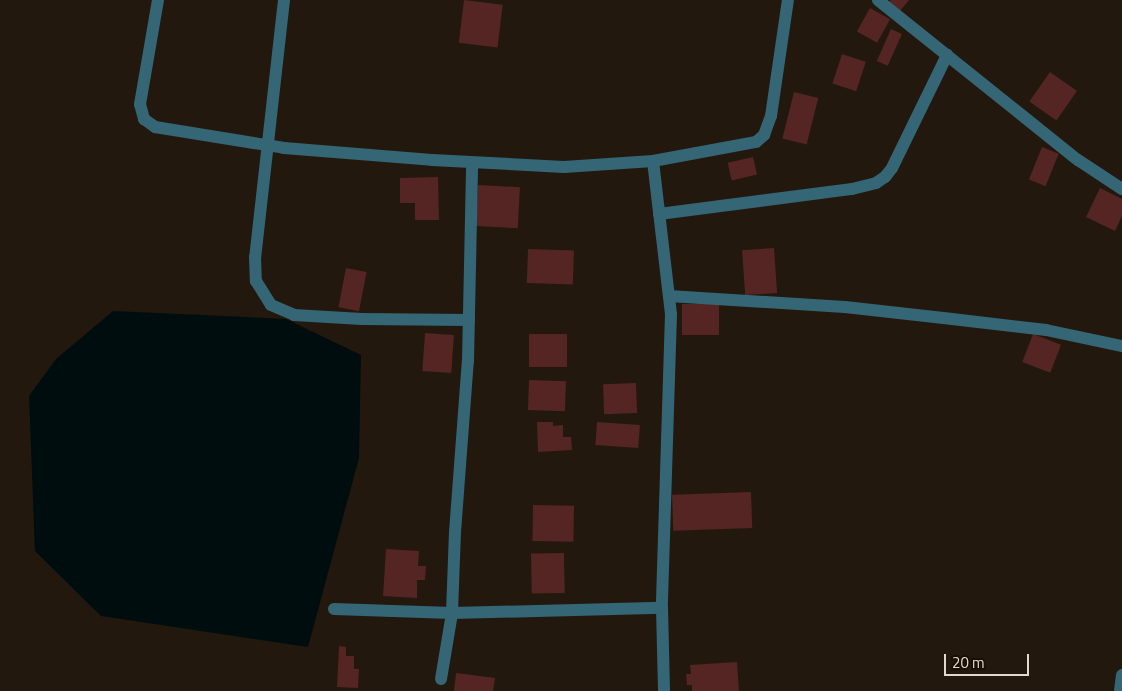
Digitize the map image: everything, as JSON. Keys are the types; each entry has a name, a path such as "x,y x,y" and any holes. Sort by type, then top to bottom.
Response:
{"street":[{"path":"158,0 140,104 144,119 155,127 268,146 472,162 564,167 652,161 745,146 756,142 764,135 771,116 788,0"},
{"path":"284,0 255,257 256,281 271,305 294,315 362,319 469,320"},
{"path":"878,0 1078,160 1122,189"},
{"path":"659,214 852,189 876,183 886,177 892,168 947,55"},
{"path":"652,161 671,314 662,608 664,691"},
{"path":"441,679 452,613 455,532 469,320 472,162"},
{"path":"669,296 845,307 1046,330 1122,346"},
{"path":"334,610 452,613 662,608"},
{"path":"1120,691 1122,675"}],"shaded area":[{"path":"113,311 286,319 361,355 359,458 308,647 101,616 35,551 29,396 56,359"}],"building":[{"path":"464,0 503,5 497,47 459,43"},
{"path":"891,0 909,0 900,11 889,2"},
{"path":"870,8 890,19 877,43 857,32"},
{"path":"891,29 902,34 888,66 877,61"},
{"path":"842,54 866,62 856,91 832,83"},
{"path":"1050,72 1077,91 1056,120 1029,101"},
{"path":"794,92 818,98 807,145 782,139"},
{"path":"1042,147 1059,154 1046,186 1029,179"},
{"path":"753,157 757,175 732,180 728,163"},
{"path":"438,177 439,220 415,220 415,203 400,203 400,178"},
{"path":"478,185 520,187 518,228 476,226"},
{"path":"1100,188 1122,199 1122,216 1115,231 1086,217"},
{"path":"774,248 777,293 745,295 742,250"},
{"path":"528,249 574,251 573,285 527,283"},
{"path":"346,268 367,272 359,311 338,307"},
{"path":"682,304 719,304 719,335 682,335"},
{"path":"425,333 454,335 451,373 422,371"},
{"path":"529,334 567,334 567,367 529,367"},
{"path":"1033,334 1061,345 1050,373 1022,362"},
{"path":"529,380 566,381 565,411 528,410"},
{"path":"636,383 637,413 604,414 603,384"},
{"path":"537,422 553,422 553,426 563,425 563,437 571,437 572,450 538,452"},
{"path":"597,422 640,425 638,448 595,445"},
{"path":"751,492 752,528 673,531 672,495"},
{"path":"533,505 574,506 573,542 532,541"},
{"path":"386,549 419,551 418,566 426,566 425,580 417,580 417,598 383,596"},
{"path":"564,553 565,593 532,594 531,554"},
{"path":"339,646 346,647 346,656 354,656 354,669 359,669 358,688 337,687"},
{"path":"737,662 739,691 692,691 692,685 687,685 686,674 691,674 690,665"},
{"path":"456,673 495,678 493,691 454,691"}]}
